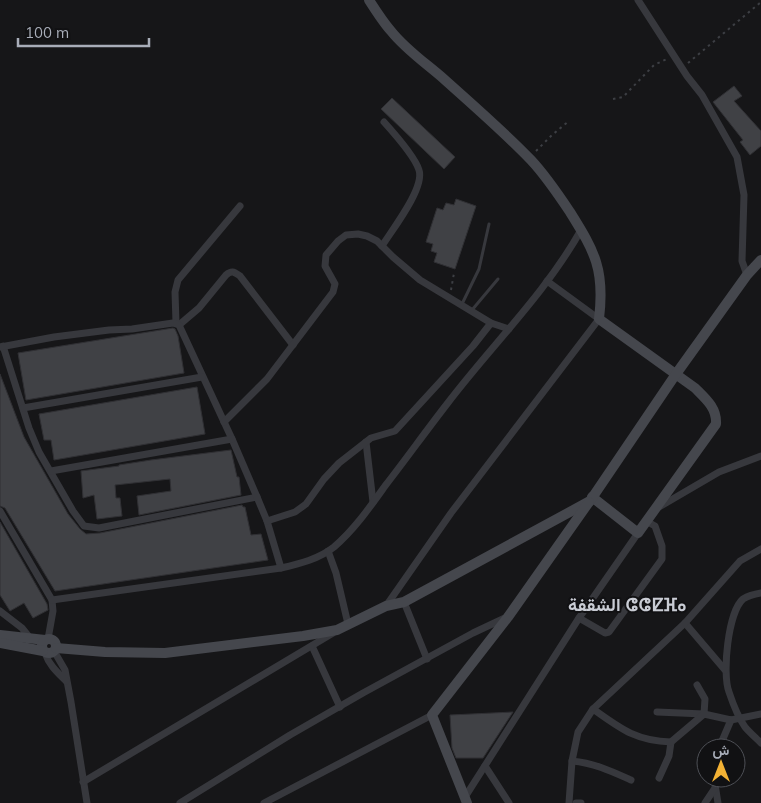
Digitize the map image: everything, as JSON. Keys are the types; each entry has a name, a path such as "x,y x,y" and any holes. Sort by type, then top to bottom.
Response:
{"main road":[{"path":"369,0 391,32 405,47 468,101 529,158 554,188 581,230 598,266 601,304 599,319 676,374 708,400 715,412 716,424 638,533 591,499"},
{"path":"466,800 432,715 508,617 676,374 747,275 761,260"},
{"path":"0,643 50,651 165,653 338,630 386,606 404,602 591,499"},
{"path":"0,635 47,639"},
{"path":"47,639 41,644 50,651"}],"street":[{"path":"638,0 682,69 702,94 737,157 744,196 742,261 747,275"},
{"path":"382,246 419,184 420,170 384,122"},
{"path":"240,206 178,280 174,292 177,324 232,438 267,521 281,568"},
{"path":"52,600 281,568 302,563 328,551 343,538 373,502 448,402 547,282 581,230"},
{"path":"224,422 267,379 335,288 335,284 325,266 325,259 326,255 338,241 346,235 358,234 377,241 392,257 420,280 490,323 509,329"},
{"path":"257,497 99,528 84,526 39,452 1,346 54,337 177,324 199,308 231,271 240,276 293,345"},
{"path":"386,606 451,513 599,319 547,282"},
{"path":"267,521 295,512 306,504 332,469 366,442 376,436 395,431 400,427 473,346 490,323"},
{"path":"23,408 202,377"},
{"path":"51,471 232,438"},
{"path":"366,442 373,502"},
{"path":"653,510 700,482 735,465 761,456"},
{"path":"0,511 52,600 53,611 47,639"},
{"path":"579,618 605,633 608,632 662,559 662,546 655,526 646,521"},
{"path":"466,800 485,766 579,618 638,533"},
{"path":"569,803 572,762 578,732 593,709 684,623 740,561 761,549"},
{"path":"328,551 336,573 348,624"},
{"path":"761,593 744,598 737,607 725,670 728,690 739,718 761,744"},
{"path":"404,602 427,659"},
{"path":"0,611 22,628 30,638"},
{"path":"180,803 290,734 473,634 508,617"},
{"path":"684,623 725,670"},
{"path":"83,782 338,630"},
{"path":"312,646 340,707"},
{"path":"50,651 48,662 67,681"},
{"path":"50,651 65,670 87,803"},
{"path":"659,778 669,756 671,742 704,714 705,700 697,685"},
{"path":"593,709 619,728 640,738 671,742"},
{"path":"657,712 704,714 731,720 761,714"},
{"path":"264,803 432,715"},
{"path":"723,738 731,720"},
{"path":"572,762 590,763 631,780"},
{"path":"485,766 509,803"},
{"path":"705,803 715,788"},
{"path":"715,788 718,803"},
{"path":"576,803 581,803"}],"lane":[{"path":"462,305 479,269 489,224"},
{"path":"471,311 498,279"}],"path":[{"path":"682,69 761,2"},
{"path":"613,99 623,97 654,66 674,56"},
{"path":"529,158 569,121"},
{"path":"450,297 454,273"}],"building":[{"path":"734,86 742,96 734,101 761,131 761,146 750,155 740,142 743,140 713,102"},
{"path":"392,98 455,157 444,169 381,109"},
{"path":"456,199 476,206 455,269 434,262 437,253 431,251 433,244 426,242 437,208 443,210 446,203 454,205"},
{"path":"173,328 178,336 184,373 26,400 18,353"},
{"path":"0,374 24,437 68,514 86,534 100,533 242,505 245,507 251,535 261,534 268,560 55,591 5,508 0,506"},
{"path":"197,387 205,434 54,460 51,440 44,440 39,414"},
{"path":"231,450 237,477 239,477 241,495 139,515 137,496 171,491 170,479 115,485 116,498 120,498 122,516 97,519 94,495 83,498 81,471"},
{"path":"0,522 47,604 48,610 33,618 24,603 10,611 0,595"},
{"path":"513,712 483,758 456,758 452,748 450,715"}],"district":[{"name":"الشقفة ⵛⵛⵇⴼⴰ","path":"627,604"}]}
